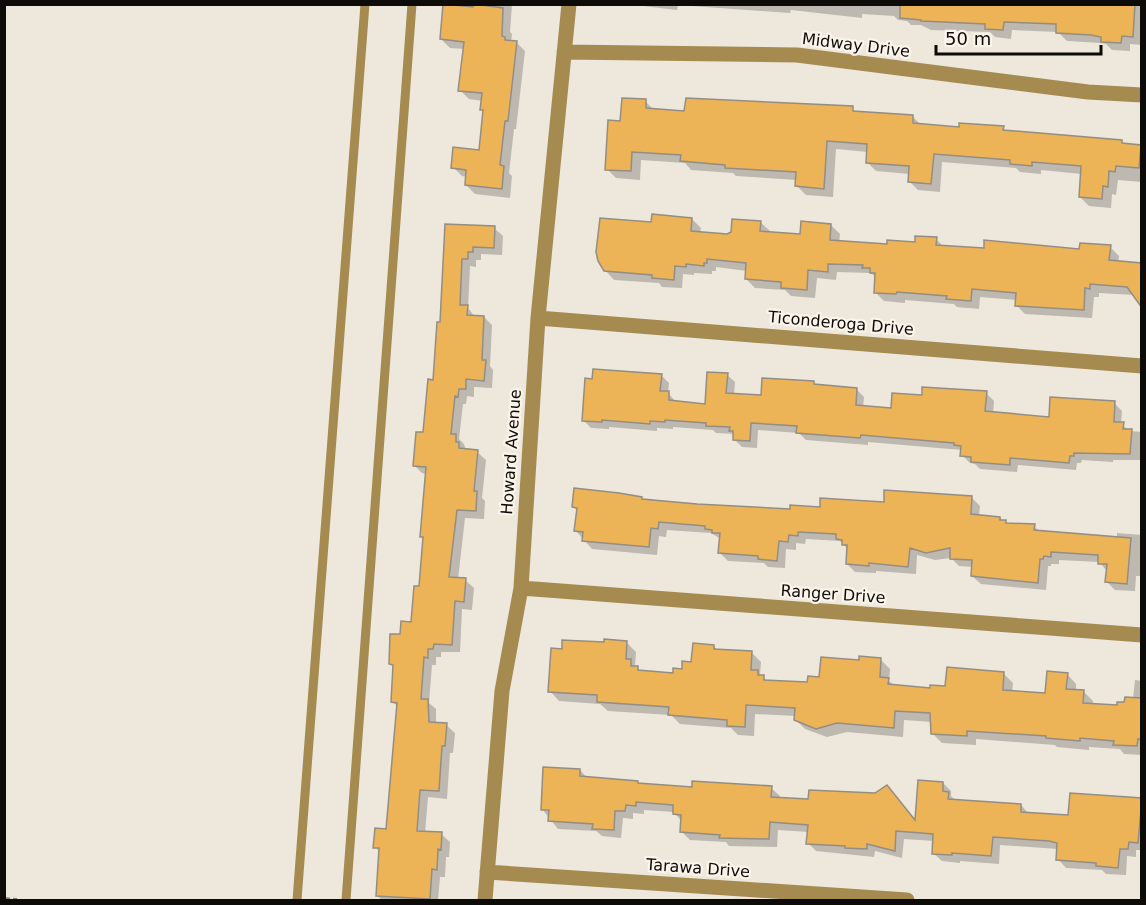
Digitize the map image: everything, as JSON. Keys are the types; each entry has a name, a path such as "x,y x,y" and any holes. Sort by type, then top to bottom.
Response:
{"street":[{"name":"Howard Avenue","path":"485,900 502,691 521,588 538,318 569,4"},
{"name":"Midway Drive","path":"564,52 797,55 1088,92 1142,95"},
{"name":"Ticonderoga Drive","path":"538,318 1142,366"},
{"name":"Ranger Drive","path":"521,588 1142,635"},
{"name":"Tarawa Drive","path":"487,872 908,900"}],"lane":[{"path":"297,900 364,4"},
{"path":"346,900 412,4"}],"path":[{"path":"4,899 16,900"}],"building":[{"path":"443,4 473,7 474,4 503,8 502,36 505,40 517,41 508,121 505,121 500,165 504,166 502,189 465,185 466,170 451,168 453,147 479,150 483,110 480,110 482,93 458,91 464,42 440,39"},
{"path":"900,4 1135,4 1133,37 1122,36 1121,43 1101,42 1101,37 1091,35 1056,33 1056,24 1004,22 1003,30 985,29 985,24 921,21 900,18"},
{"path":"622,98 646,99 646,108 684,111 686,98 853,106 853,111 913,115 913,123 959,127 959,123 1004,126 1003,130 1122,140 1122,143 1141,145 1139,168 1116,166 1115,172 1109,171 1108,187 1103,186 1102,199 1079,197 1081,166 1032,162 1032,166 1010,164 1010,160 934,154 931,184 908,182 909,166 866,163 867,144 827,141 824,189 795,186 796,172 725,168 725,165 680,161 681,155 632,152 631,171 605,170 608,120 620,121"},
{"path":"652,214 692,218 691,231 727,234 731,232 732,219 761,221 760,231 800,234 801,221 831,224 830,240 887,244 887,240 915,242 915,236 937,237 936,245 984,248 984,240 1079,249 1080,243 1111,245 1109,260 1142,263 1142,308 1127,287 1090,284 1090,289 1085,288 1084,310 1015,306 1016,293 972,289 971,301 946,299 947,296 897,292 896,294 874,293 875,273 870,273 870,268 862,268 863,265 828,264 828,272 808,270 807,290 781,288 781,282 745,279 746,263 707,259 704,266 686,264 686,267 675,266 674,280 652,278 652,275 604,271 596,252 600,218 651,222"},
{"path":"445,224 495,226 494,248 473,247 473,252 468,252 468,259 462,259 460,305 468,305 467,315 484,316 482,360 486,360 484,381 466,379 466,389 459,389 458,397 455,396 451,434 456,434 459,448 478,450 474,491 477,491 476,511 457,510 449,577 466,578 464,602 455,601 452,645 434,644 433,649 428,649 428,658 424,657 421,699 428,699 429,722 447,723 445,746 442,746 439,791 420,790 417,831 442,832 437,870 432,869 430,899 376,896 379,848 373,848 375,828 386,829 397,703 391,702 393,665 389,664 390,634 400,634 401,621 411,622 414,586 419,586 423,537 420,537 426,467 413,466 416,432 423,432 428,379 433,380 437,322 440,322"},
{"path":"593,369 662,374 660,391 669,391 669,400 705,404 707,372 728,373 726,393 761,395 762,378 814,381 814,384 857,388 856,405 891,408 892,393 922,395 922,387 987,391 985,411 1049,417 1050,397 1115,401 1114,422 1124,422 1123,429 1132,429 1130,454 1074,453 1074,456 1070,456 1069,463 1010,458 1010,465 971,462 971,457 960,456 961,446 954,445 954,443 861,435 860,438 796,433 797,426 751,423 750,441 733,440 733,431 729,431 730,427 706,426 706,423 665,420 665,422 650,421 650,424 602,420 602,422 582,421 585,378 592,379"},
{"path":"574,488 619,493 642,497 642,499 790,509 790,505 820,507 820,498 884,502 884,490 972,496 971,514 1000,517 1000,520 1006,520 1006,523 1035,524 1034,530 1131,538 1127,584 1105,582 1107,564 1098,564 1098,555 1051,552 1051,557 1044,556 1040,559 1038,583 971,576 972,560 950,559 950,548 926,553 910,548 908,567 869,563 869,566 846,564 847,545 842,545 842,540 836,539 836,534 798,532 798,536 789,535 788,542 779,541 777,561 758,559 758,556 718,553 720,533 712,533 712,530 705,529 705,526 659,522 658,529 651,528 649,547 582,541 583,532 574,531 577,508 572,507"},
{"path":"604,639 627,641 626,659 631,659 631,666 638,666 638,670 673,673 673,668 682,669 682,661 691,662 693,643 714,645 714,649 752,651 751,670 758,670 758,675 764,675 764,680 807,682 808,676 819,677 821,657 859,660 859,656 881,658 880,677 889,678 888,684 930,688 930,685 945,686 947,667 1004,672 1003,690 1045,693 1047,671 1068,673 1066,689 1084,690 1083,703 1117,705 1117,702 1124,702 1125,697 1142,698 1142,740 1138,739 1137,746 1113,745 1114,741 1080,738 1080,741 1046,738 1046,736 967,731 967,736 931,734 930,713 895,711 894,728 837,723 816,729 794,720 795,708 746,705 745,727 727,726 727,720 668,715 669,707 597,702 597,695 548,692 551,648 562,649 562,640 604,642"},
{"path":"543,767 580,769 580,776 638,781 638,783 692,787 692,781 772,786 771,797 808,799 809,790 875,793 887,785 915,820 918,780 943,782 943,791 949,792 948,799 1021,804 1021,812 1068,815 1070,793 1142,798 1138,843 1129,842 1128,849 1120,849 1118,868 1096,866 1096,863 1056,860 1057,843 1049,841 993,837 991,856 932,854 933,834 896,831 895,851 867,844 867,849 845,848 845,846 806,844 808,825 770,822 769,839 719,838 720,835 680,832 681,815 673,814 673,805 636,802 636,806 626,805 625,811 615,811 614,830 592,829 593,824 548,821 549,810 541,810"}]}
